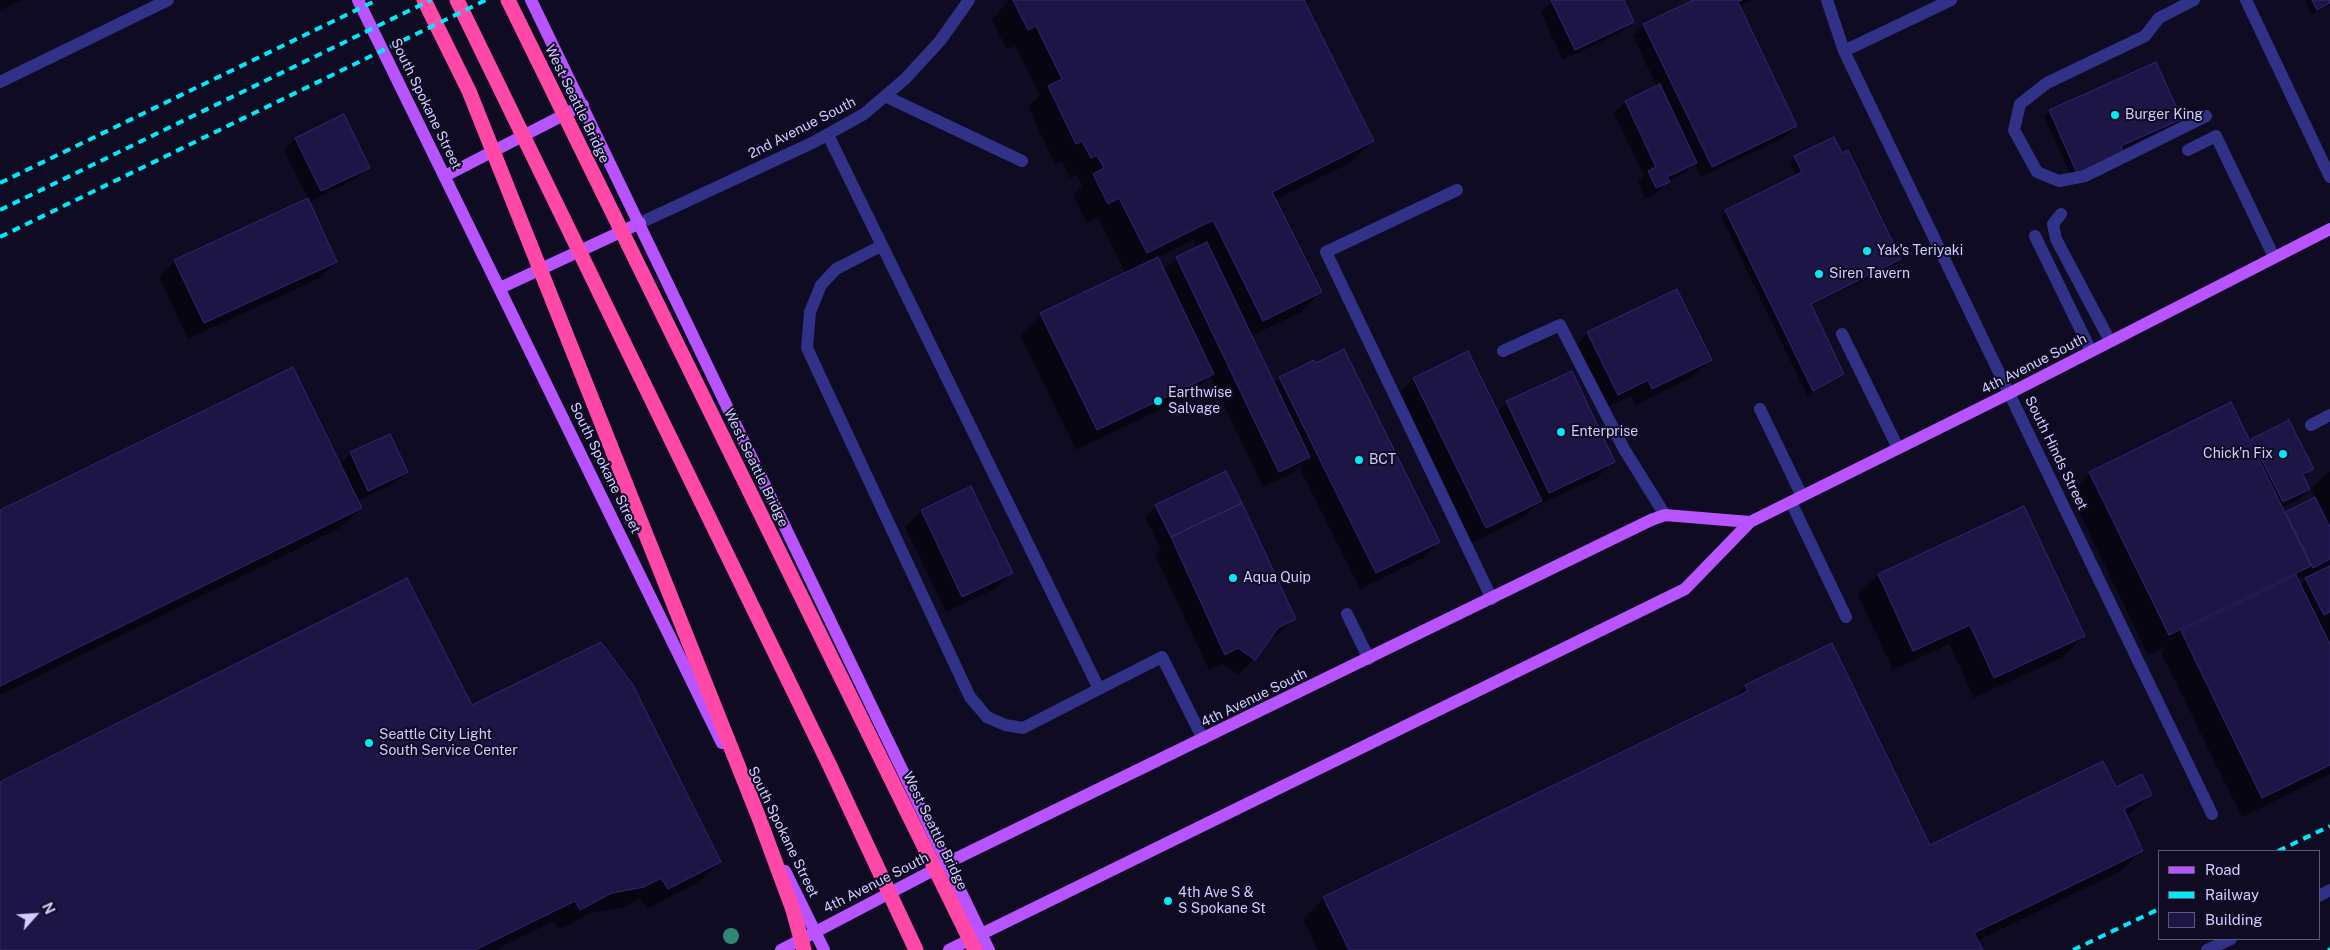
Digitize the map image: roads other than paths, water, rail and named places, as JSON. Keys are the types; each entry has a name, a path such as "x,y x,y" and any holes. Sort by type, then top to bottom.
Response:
{"highway":[{"path":"424,0 476,109 759,818 793,910 804,950"},
{"path":"457,0 798,701 916,950"},
{"name":"West Seattle Bridge","path":"508,0 975,950"}],"main road":[{"name":"South Spokane Street","path":"358,0 824,950"},
{"path":"531,0 640,222 989,950"},
{"path":"444,176 583,105"},
{"path":"500,288 640,222"},
{"name":"4th Avenue South","path":"949,950 1685,589 1750,522 2010,393 2330,229"},
{"path":"1665,514 1750,522"},
{"name":"4th Avenue South","path":"781,950 947,863 1665,514"}],"street":[{"path":"0,82 168,0"},
{"name":"2nd Avenue South","path":"640,222 828,135 864,114 905,79 940,41 969,0"},
{"name":"South Hinds Street","path":"1827,0 1844,52 2212,814"},
{"path":"1844,52 1951,0"},
{"path":"2194,0 2159,18 2145,36 2047,83 2020,104 2014,130 2037,172 2059,181 2085,176 2206,116"},
{"path":"2246,0 2330,177"},
{"path":"886,96 1022,161"},
{"path":"828,135 1099,689"},
{"path":"2188,150 2216,136 2274,257"},
{"path":"1457,190 1326,252 1492,599"},
{"path":"2061,214 2053,224 2056,239 2110,342"},
{"path":"2035,236 2091,351"},
{"path":"881,246 836,269 822,285 810,312 807,348 970,697 987,717 1005,725 1023,728 1162,657 1203,739"},
{"path":"1503,351 1560,325 1624,449 1665,514"},
{"path":"1842,334 1898,448"},
{"path":"1760,409 1846,617"},
{"path":"2311,425 2330,415"},
{"path":"1347,614 1369,659"},
{"path":"2208,950 2228,940"}],"railway":[{"path":"0,183 377,0"},
{"path":"0,210 431,0"},
{"path":"0,237 486,0"},
{"path":"2280,850 2330,826"},
{"path":"2073,950 2158,909"}],"place":[{"name":"Burger King","path":"2115,115"},
{"name":"Yak's Teriyaki","path":"1867,251"},
{"name":"Siren Tavern","path":"1819,274"},
{"name":"Earthwise Salvage","path":"1158,401"},
{"name":"Enterprise","path":"1561,432"},
{"name":"Chick'n Fix","path":"2283,454"},
{"name":"BCT","path":"1359,460"},
{"name":"Aqua Quip","path":"1233,578"},
{"name":"Seattle City Light South Service Center","path":"369,743"},
{"name":"4th Ave S & S Spokane St","path":"1168,901"}]}
